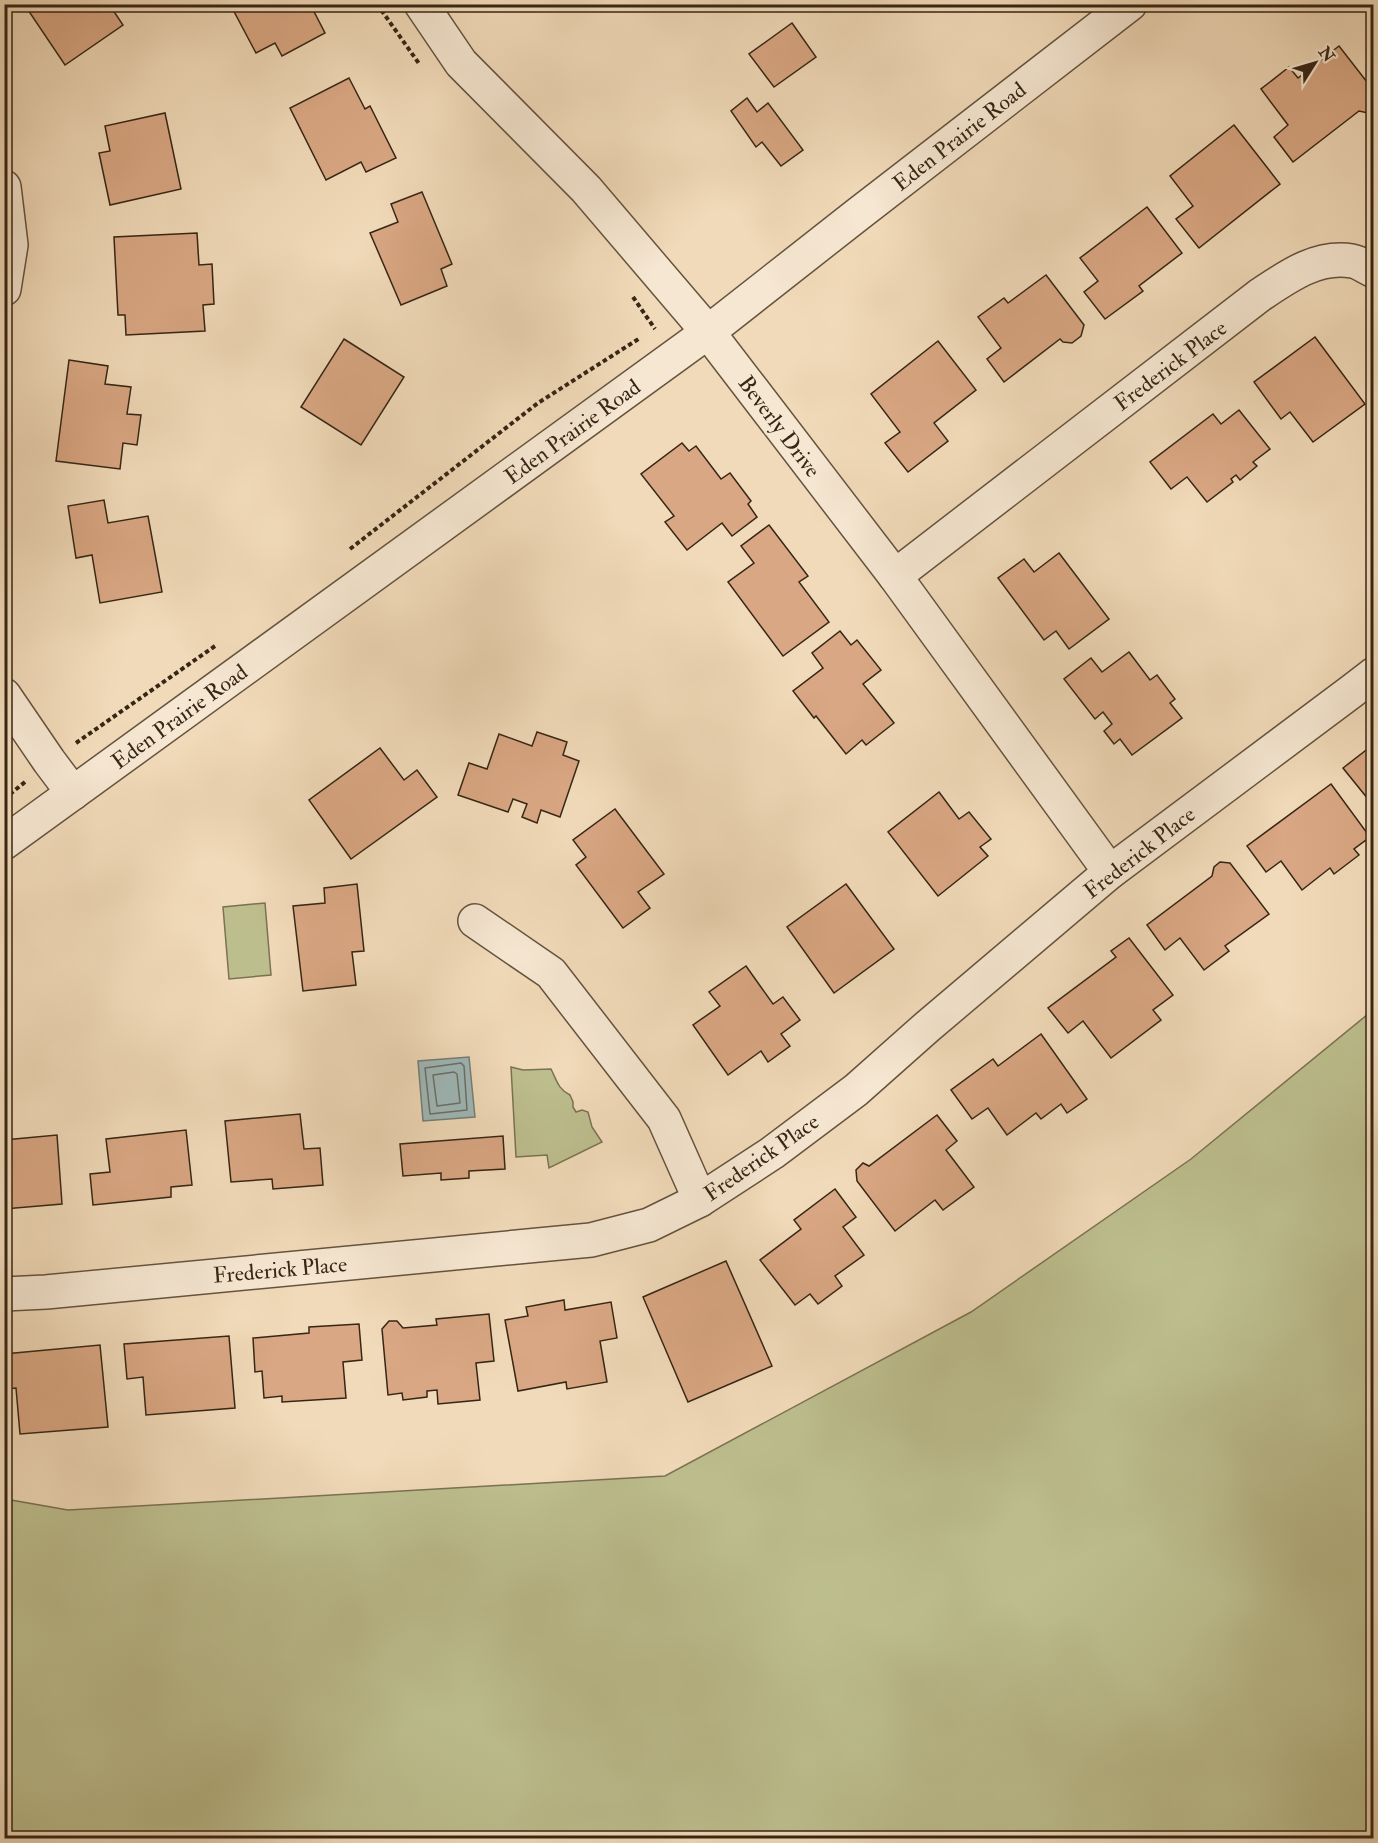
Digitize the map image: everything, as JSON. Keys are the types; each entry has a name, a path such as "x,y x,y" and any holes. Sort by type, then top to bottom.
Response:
{"street":[{"name":"Beverly Drive","path":"421,4 461,63 586,189 686,304 895,576 1110,872"},
{"name":"Eden Prairie Road","path":"4,843 708,332 1130,4"},
{"path":"4,187 11,245 4,289"},
{"name":"Frederick Place","path":"895,576 1260,295 1291,274 1324,262 1352,261 1374,271"},
{"name":"Frederick Place","path":"4,1294 46,1292 591,1240 649,1225 700,1200 772,1153 856,1090 1110,872 1374,674"},
{"path":"4,695 73,793"},
{"path":"475,921 550,973 664,1119 700,1200"}],"path":[{"path":"655,329 686,304"},
{"path":"341,555 538,403 645,335"},
{"path":"4,799 49,761 216,646"}],"green space":[{"path":"265,903 271,975 229,979 223,907"},
{"path":"1373,1010 1373,1838 5,1838 5,1499 68,1510 665,1476 971,1312 1191,1159"},
{"path":"511,1067 523,1070 551,1069 560,1087 570,1095 576,1112 582,1110 588,1112 592,1127 602,1142 549,1168 547,1155 516,1157"}],"water":[{"path":"469,1057 475,1117 423,1121 418,1061"}],"building":[{"path":"24,4 109,4 123,25 65,65"},
{"path":"230,4 310,4 325,33 282,56 275,43 256,53"},
{"path":"792,23 816,57 774,87 749,54"},
{"path":"1339,46 1374,91 1374,108 1368,113 1359,111 1293,162 1274,137 1288,125 1261,89 1289,67 1298,78"},
{"path":"349,78 365,109 370,106 396,158 366,172 361,162 326,180 290,108"},
{"path":"747,98 757,112 768,103 803,150 781,166 762,142 756,147 731,111"},
{"path":"165,113 181,189 110,205 99,153 110,151 105,126"},
{"path":"1234,125 1280,184 1199,248 1176,219 1193,206 1170,176"},
{"path":"422,192 452,264 441,269 447,286 401,305 370,233 398,222 391,204"},
{"path":"1147,207 1182,253 1139,286 1143,291 1105,319 1084,292 1098,281 1080,258"},
{"path":"197,233 199,265 212,264 214,304 203,305 205,331 126,335 125,315 118,315 114,237"},
{"path":"1046,275 1084,325 1081,336 1072,343 1063,342 1060,339 1004,382 987,359 1001,348 978,317 1004,298 1008,303"},
{"path":"1315,337 1365,404 1313,442 1290,412 1281,419 1254,382"},
{"path":"344,339 404,377 361,445 301,407"},
{"path":"938,341 976,390 934,423 948,441 908,472 885,443 900,432 871,394"},
{"path":"69,360 108,366 105,384 131,387 127,414 141,415 137,445 123,443 120,469 56,461"},
{"path":"1239,410 1270,449 1253,462 1257,466 1240,480 1236,475 1231,479 1233,482 1207,502 1187,477 1171,489 1150,462 1213,414 1221,424"},
{"path":"682,443 689,451 696,446 721,479 730,473 751,501 748,504 757,517 732,536 722,523 687,550 665,522 674,516 641,474"},
{"path":"104,500 108,523 148,516 162,592 100,603 92,555 76,558 68,506"},
{"path":"769,525 808,576 799,582 829,622 783,656 728,582 754,563 741,546"},
{"path":"1059,553 1109,619 1069,649 1056,631 1044,640 998,578 1024,559 1034,572"},
{"path":"840,631 851,645 857,640 881,670 863,684 894,723 866,745 862,740 846,754 793,691 823,668 812,653"},
{"path":"1129,652 1150,680 1157,675 1175,699 1170,703 1182,718 1132,755 1120,739 1114,744 1104,731 1112,724 1103,712 1095,719 1064,679 1091,658 1102,672"},
{"path":"537,732 567,742 563,755 579,761 560,817 541,810 537,823 522,817 527,804 513,799 508,812 458,795 469,763 487,769 499,734 532,746"},
{"path":"1374,744 1374,795 1368,799 1343,768"},
{"path":"380,748 404,780 417,770 437,797 351,859 309,800"},
{"path":"1331,784 1370,837 1354,849 1359,855 1334,874 1330,868 1302,890 1281,861 1266,872 1247,846"},
{"path":"939,792 959,819 969,812 991,839 980,847 988,856 938,896 888,832"},
{"path":"615,809 664,874 638,892 650,908 623,928 576,865 586,857 573,840"},
{"path":"1220,862 1230,863 1269,914 1225,946 1229,951 1204,970 1180,938 1165,950 1147,925 1212,876 1214,867"},
{"path":"357,884 364,951 352,952 356,985 303,991 293,906 325,903 324,888"},
{"path":"846,884 894,949 834,993 787,927"},
{"path":"1129,938 1173,995 1153,1010 1161,1020 1111,1058 1083,1021 1068,1033 1048,1008 1116,957 1111,951"},
{"path":"746,966 773,1004 783,997 800,1020 781,1034 790,1046 768,1062 761,1051 728,1075 693,1025 720,1006 709,992"},
{"path":"1041,1034 1087,1099 1067,1113 1061,1104 1041,1119 1036,1113 1007,1135 988,1108 972,1119 951,1090 993,1059 998,1066"},
{"path":"300,1114 304,1149 320,1148 323,1185 273,1189 272,1179 231,1182 225,1121"},
{"path":"937,1115 957,1141 946,1150 974,1187 943,1210 935,1200 895,1231 857,1181 856,1170 863,1163 869,1166"},
{"path":"186,1130 192,1185 171,1187 171,1197 93,1205 90,1174 110,1172 106,1139"},
{"path":"57,1135 62,1204 4,1209 4,1140"},
{"path":"503,1136 505,1169 469,1171 469,1178 441,1180 441,1173 403,1176 400,1144"},
{"path":"835,1189 856,1217 843,1227 864,1255 835,1276 842,1286 818,1304 810,1294 795,1305 760,1260 801,1229 794,1220"},
{"path":"726,1261 772,1366 688,1402 643,1297"},
{"path":"564,1300 565,1310 611,1302 617,1338 600,1341 607,1382 567,1389 566,1382 518,1391 505,1320 528,1316 526,1307"},
{"path":"489,1314 494,1361 476,1363 480,1400 438,1404 437,1390 427,1391 427,1397 403,1400 402,1393 388,1395 382,1329 389,1321 397,1321 403,1328 437,1325 436,1319"},
{"path":"359,1324 362,1360 343,1362 346,1398 282,1402 282,1396 264,1398 262,1371 255,1372 253,1338 309,1333 309,1327"},
{"path":"229,1336 235,1408 146,1415 143,1377 127,1379 124,1344"},
{"path":"100,1345 108,1427 20,1434 16,1388 4,1389 4,1354"}]}
